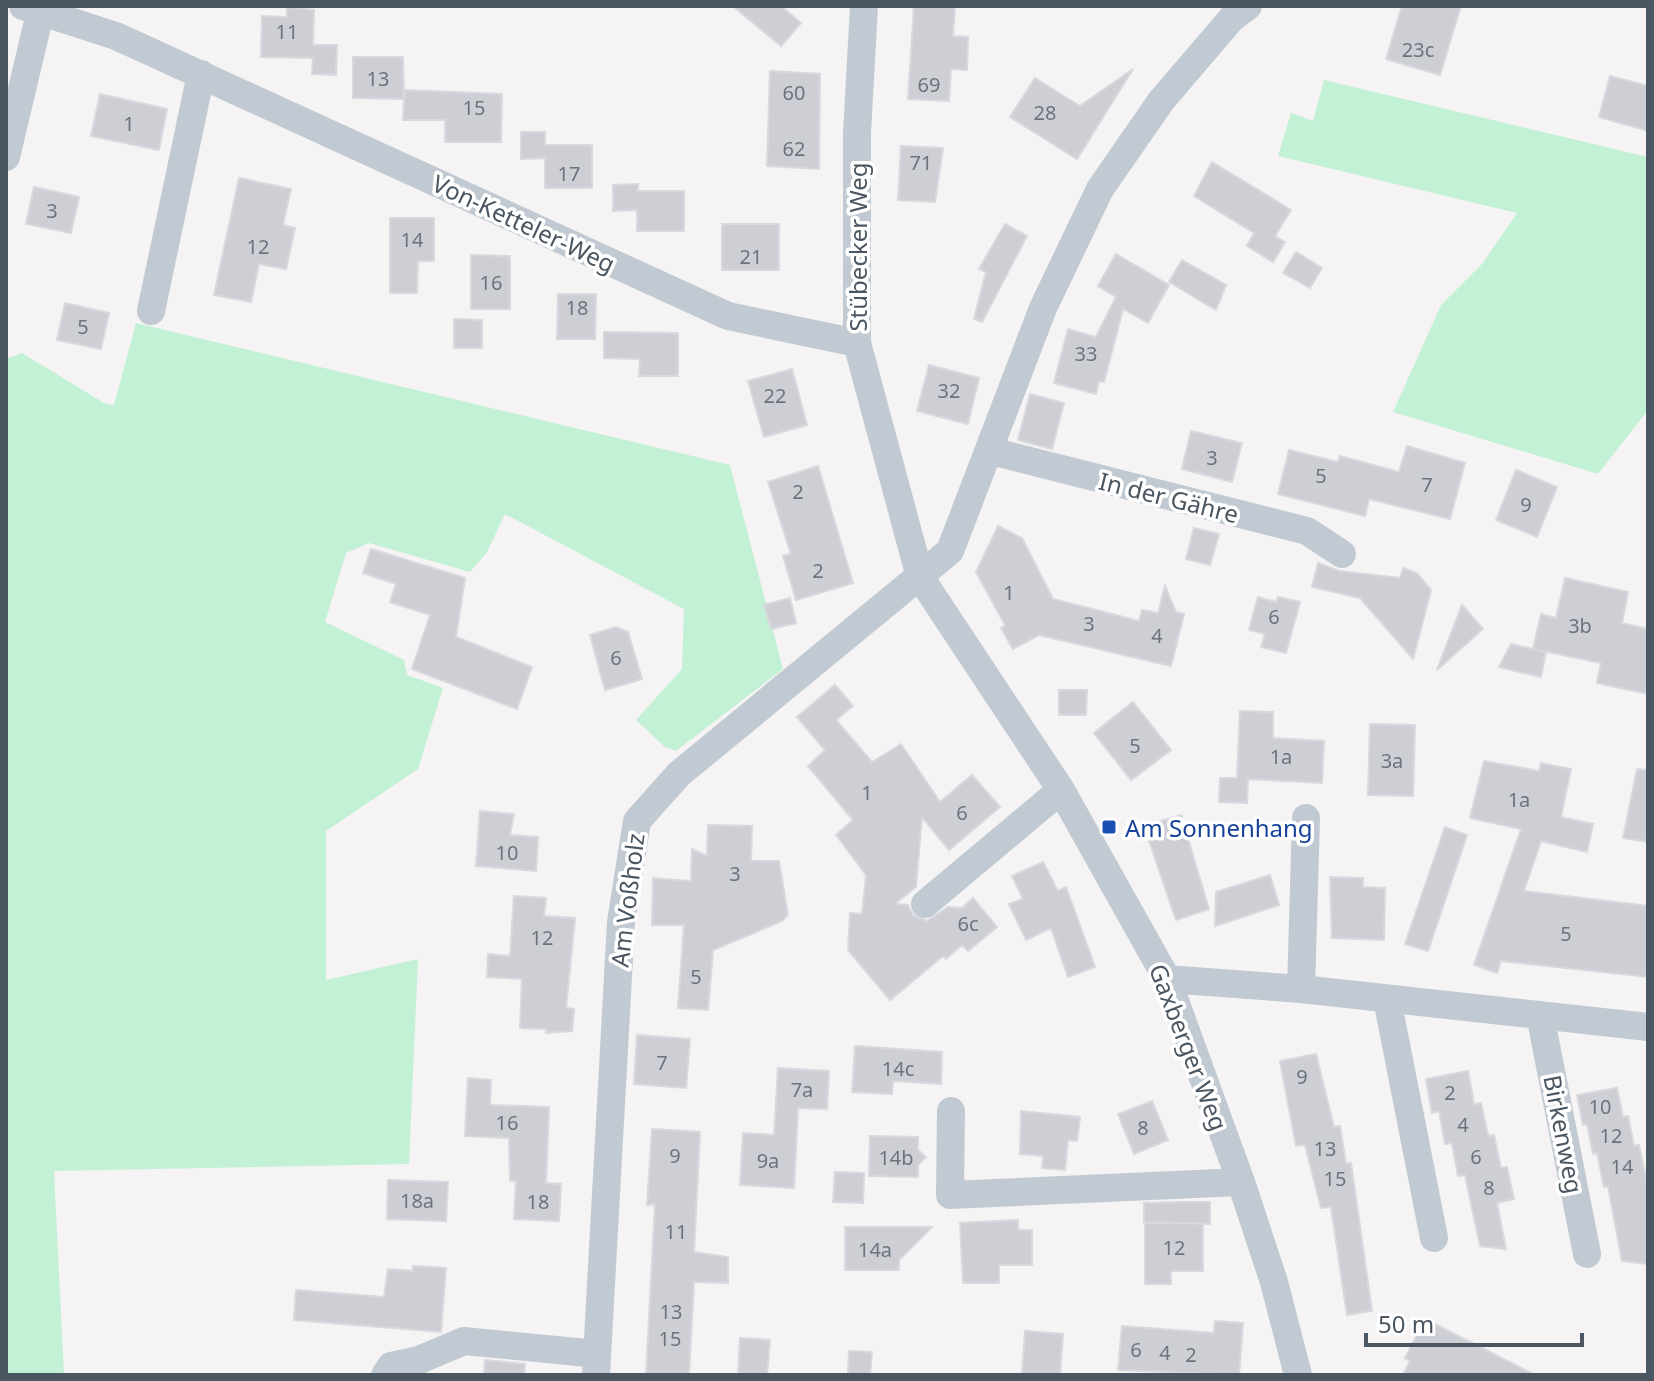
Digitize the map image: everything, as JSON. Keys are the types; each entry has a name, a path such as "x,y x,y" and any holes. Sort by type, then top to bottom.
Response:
{"street":[{"name":"Stübecker Weg","path":"864,6 857,133 857,343 920,577"},
{"path":"920,577 950,551 991,451 1043,308 1100,189 1161,101 1232,18 1248,6"},
{"name":"Von-Ketteler-Weg","path":"32,8 116,36 728,316 857,343"},
{"path":"6,157 32,8"},
{"path":"151,311 201,74"},
{"name":"In der Gähre","path":"991,451 1307,531 1342,554"},
{"name":"Gaxberger Weg","path":"920,577 1061,790 1167,979 1241,1182 1274,1282 1298,1375"},
{"name":"Am Voßholz","path":"385,1375 391,1366 419,1360 464,1341 596,1364 621,922 637,821 679,774 920,577"},
{"path":"925,904 1061,790"},
{"path":"1301,989 1306,818"},
{"path":"1167,979 1301,989 1648,1027"},
{"path":"1387,999 1434,1238"},
{"name":"Birkenweg","path":"1540,1015 1587,1254"},
{"path":"951,1111 950,1195 1241,1182"}],"green space":[{"path":"1324,80 1648,157 1648,410 1598,474 1393,412 1441,305 1482,264 1517,213 1278,156 1291,113 1313,121"},
{"path":"136,323 730,465 783,669 676,751 665,747 636,720 682,669 684,609 505,514 487,552 470,572 369,543 346,553 325,622 404,660 407,675 443,688 418,769 326,831 326,980 418,959 409,1164 54,1171 64,1375 6,1375 6,359 22,353 104,403 114,405"}],"building":[{"path":"733,6 781,6 801,23 781,46"},
{"path":"914,6 955,6 953,36 968,37 967,70 951,69 949,101 908,99"},
{"path":"1402,6 1461,6 1440,75 1386,59"},
{"path":"287,7 314,10 313,45 337,45 336,75 312,74 313,58 261,57 262,16 287,17"},
{"path":"353,57 403,57 404,99 353,98"},
{"path":"1133,69 1077,159 1010,117 1035,78 1080,106"},
{"path":"770,71 820,74 819,169 767,166"},
{"path":"1610,76 1648,86 1648,131 1599,117"},
{"path":"405,90 502,94 501,142 445,142 445,120 403,120"},
{"path":"100,94 167,109 159,150 91,136"},
{"path":"521,132 545,132 545,145 592,145 592,188 545,188 545,158 521,159"},
{"path":"901,146 943,148 935,202 898,200"},
{"path":"1212,162 1291,210 1275,236 1285,242 1273,262 1247,246 1254,233 1194,196"},
{"path":"239,178 291,189 283,225 295,228 286,269 259,264 251,302 214,295"},
{"path":"638,184 638,191 684,191 684,231 637,231 637,210 613,211 613,185"},
{"path":"34,187 79,197 71,233 26,224"},
{"path":"390,218 434,218 434,261 418,261 417,293 390,293"},
{"path":"722,224 779,224 779,270 722,270"},
{"path":"1005,224 1027,236 982,322 974,319 986,272 979,269"},
{"path":"1296,252 1322,268 1310,288 1283,273"},
{"path":"1116,254 1169,285 1148,323 1123,309 1104,382 1099,381 1096,394 1054,383 1068,329 1096,337 1116,297 1098,286"},
{"path":"471,255 510,256 510,309 471,309"},
{"path":"1182,260 1226,285 1216,310 1169,282"},
{"path":"558,294 596,294 595,339 557,339"},
{"path":"65,303 109,313 101,349 57,340"},
{"path":"454,319 482,320 482,348 454,348"},
{"path":"604,332 678,333 678,376 639,376 640,359 604,358"},
{"path":"929,365 979,378 968,424 917,411"},
{"path":"792,369 807,425 764,437 748,381"},
{"path":"1030,394 1064,403 1052,449 1018,440"},
{"path":"1191,431 1242,443 1232,482 1182,469"},
{"path":"1407,446 1465,463 1450,519 1369,499 1365,516 1278,494 1289,450 1338,462 1340,456 1399,472"},
{"path":"818,466 853,583 796,600 783,556 791,554 768,482"},
{"path":"1516,470 1557,487 1537,537 1496,520"},
{"path":"998,526 1022,538 1053,599 1139,621 1142,610 1158,613 1165,586 1176,612 1184,614 1171,666 1039,635 1013,649 1001,628 1005,625 976,572"},
{"path":"1194,528 1219,534 1210,565 1186,559"},
{"path":"371,549 465,578 456,637 532,667 517,709 412,669 430,615 390,602 396,584 363,573"},
{"path":"1318,563 1340,571 1400,578 1403,568 1417,573 1431,590 1413,659 1360,598 1312,587"},
{"path":"1565,578 1628,592 1622,623 1648,629 1648,694 1597,683 1601,663 1533,649 1541,614 1556,618"},
{"path":"1258,597 1276,602 1278,597 1300,602 1286,653 1261,647 1265,634 1249,630"},
{"path":"790,598 796,623 771,629 764,605"},
{"path":"1462,605 1483,629 1437,670"},
{"path":"616,627 628,632 642,679 605,690 590,635"},
{"path":"1511,644 1546,652 1541,677 1499,667"},
{"path":"835,685 853,706 836,720 872,762 901,744 940,802 972,775 1000,807 949,850 922,817 916,887 895,904 908,905 913,915 927,921 948,907 962,908 973,898 997,927 968,951 962,945 946,959 943,956 890,1000 848,950 850,913 862,914 866,875 836,835 853,820 808,766 825,750 797,717"},
{"path":"1059,690 1087,690 1086,715 1059,715"},
{"path":"1133,702 1171,750 1131,780 1094,733"},
{"path":"1240,711 1273,712 1273,738 1324,741 1322,783 1248,779 1247,803 1219,802 1220,778 1237,778"},
{"path":"1370,724 1415,725 1413,796 1368,795"},
{"path":"1484,761 1539,771 1541,763 1571,769 1561,817 1593,824 1587,852 1541,841 1524,891 1648,906 1648,977 1501,961 1497,973 1474,965 1521,829 1470,818"},
{"path":"1637,769 1648,770 1648,842 1623,838"},
{"path":"480,811 514,814 510,835 538,837 536,871 476,866"},
{"path":"1181,815 1209,909 1176,920 1144,826"},
{"path":"708,825 752,826 751,861 779,861 788,915 782,921 713,950 708,1010 678,1008 684,925 652,925 653,878 691,881 692,849 707,856"},
{"path":"1445,827 1467,835 1428,951 1405,944"},
{"path":"1043,862 1058,891 1066,887 1095,967 1068,977 1051,928 1026,940 1009,904 1023,899 1012,876"},
{"path":"1270,875 1279,905 1215,926 1216,892"},
{"path":"1330,877 1363,878 1363,887 1385,888 1384,940 1332,938"},
{"path":"514,896 546,898 544,916 575,918 566,1008 574,1009 572,1031 546,1033 546,1029 520,1028 522,979 487,977 488,954 510,956"},
{"path":"637,1035 690,1039 686,1088 634,1084"},
{"path":"855,1046 942,1052 941,1084 893,1081 892,1094 852,1092"},
{"path":"1316,1054 1334,1127 1340,1126 1346,1164 1351,1163 1372,1311 1347,1315 1331,1207 1321,1208 1305,1145 1296,1146 1280,1061"},
{"path":"778,1068 829,1071 827,1109 798,1108 794,1188 740,1185 743,1133 774,1135"},
{"path":"1468,1071 1474,1104 1481,1103 1488,1136 1494,1135 1501,1168 1507,1167 1514,1199 1497,1203 1506,1249 1480,1246 1465,1175 1458,1176 1452,1143 1445,1144 1439,1111 1432,1113 1426,1079"},
{"path":"468,1078 491,1080 490,1105 549,1107 546,1183 561,1184 559,1221 514,1219 516,1181 510,1181 509,1138 465,1136"},
{"path":"1617,1088 1623,1117 1628,1116 1634,1146 1639,1145 1648,1187 1648,1264 1622,1261 1608,1186 1604,1187 1597,1153 1593,1154 1587,1124 1583,1125 1577,1095"},
{"path":"1152,1101 1168,1140 1134,1154 1118,1114"},
{"path":"1021,1111 1080,1117 1077,1141 1068,1140 1065,1170 1042,1168 1043,1156 1020,1154"},
{"path":"652,1129 700,1132 694,1252 728,1257 728,1283 694,1282 689,1375 646,1375 655,1204 647,1205"},
{"path":"870,1136 918,1137 918,1150 926,1157 918,1165 918,1177 869,1176"},
{"path":"835,1172 864,1173 863,1203 833,1202"},
{"path":"388,1180 448,1182 446,1221 387,1219"},
{"path":"1210,1202 1210,1224 1144,1222 1144,1203"},
{"path":"1018,1220 1018,1230 1032,1230 1032,1265 999,1265 999,1283 963,1283 960,1223"},
{"path":"1145,1223 1203,1223 1203,1271 1171,1271 1171,1284 1145,1284"},
{"path":"845,1227 932,1227 899,1260 899,1270 845,1270"},
{"path":"413,1266 446,1268 441,1332 294,1320 296,1290 384,1297 388,1269 413,1271"},
{"path":"1425,1319 1535,1375 1403,1375 1410,1361 1405,1358"},
{"path":"1215,1321 1243,1323 1239,1375 1118,1370 1122,1326 1214,1333"},
{"path":"1025,1331 1063,1334 1060,1375 1022,1375"},
{"path":"740,1338 770,1340 767,1375 738,1375"},
{"path":"849,1351 872,1352 870,1375 848,1375"},
{"path":"485,1360 525,1364 524,1375 484,1375"}],"place":[{"name":"Am Sonnenhang","path":"1109,827"}]}
